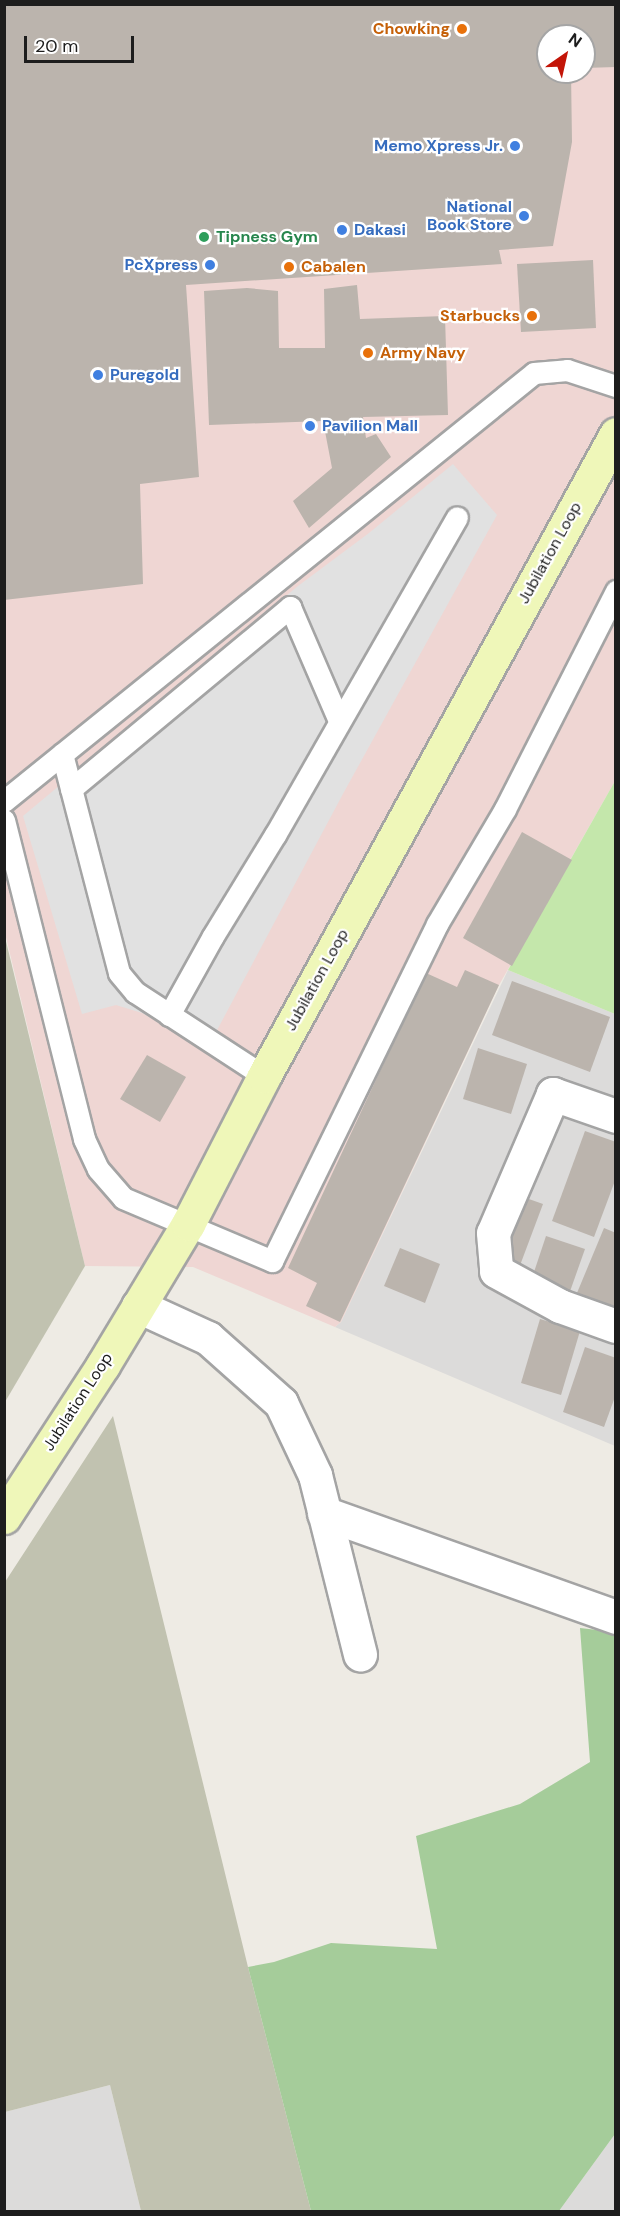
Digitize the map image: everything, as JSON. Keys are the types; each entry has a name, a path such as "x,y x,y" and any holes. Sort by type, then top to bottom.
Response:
{"main road":[{"name":"Jubilation Loop","path":"4,1517 188,1224 264,1076 615,434"}],"street":[{"path":"615,1116 553,1094 493,1233 496,1271 560,1306 615,1326"},
{"path":"138,1306 208,1338 281,1403 315,1475 360,1654"},
{"path":"324,1513 615,1617"}],"lane":[{"path":"4,801 534,373 567,370 615,386"},
{"path":"169,1015 213,936 276,835 339,721 458,517"},
{"path":"4,820 84,1139 98,1170 123,1198 272,1261 436,924 505,809 615,591"},
{"path":"71,789 290,607 339,721"},
{"path":"62,754 119,973 135,992 264,1076"}],"shaded area":[{"name":"Pavilion Mall","path":"4,5 615,5 615,781 499,985 341,1322 335,1327 193,1267 85,1266 5,933"},
{"path":"453,464 497,515 344,792 207,1049 142,1013 116,1005 82,1014 23,816 298,586 369,533"},
{"path":"4,933 85,1266 5,1402 4,1402"},
{"path":"508,970 615,1014 615,1446 335,1327 341,1322"},
{"path":"113,1416 248,1967 311,2211 141,2211 110,2085 5,2112 5,1582"},
{"path":"110,2085 141,2211 5,2212 5,2112"},
{"path":"615,2134 615,2211 559,2211"}],"green space":[{"path":"615,781 615,1014 508,970"},
{"path":"580,1628 615,1632 615,2134 559,2211 311,2211 248,1967 274,1962 331,1943 437,1949 416,1836 520,1804 590,1762"}],"building":[{"path":"4,4 616,4 616,67 596,68 596,24 536,24 536,84 571,84 572,142 553,246 499,250 502,264 186,285 199,477 140,484 143,584 4,600"},
{"path":"593,260 596,328 521,332 517,264"},
{"path":"357,285 360,319 445,316 448,415 363,417 366,438 376,434 391,457 309,528 293,501 332,468 323,421 209,425 204,291 247,288 278,291 279,348 325,348 324,289"},
{"path":"522,832 572,860 512,966 463,938"},
{"path":"465,970 499,985 340,1322 306,1306 317,1283 288,1268 426,973 457,987"},
{"path":"512,981 610,1017 590,1072 492,1035"},
{"path":"478,1048 527,1064 511,1114 463,1099"},
{"path":"147,1055 186,1077 160,1122 120,1099"},
{"path":"585,1131 616,1142 616,1178 594,1237 552,1221"},
{"path":"526,1198 543,1204 519,1268 503,1261"},
{"path":"604,1228 616,1233 616,1323 572,1305"},
{"path":"546,1236 585,1249 568,1297 530,1284"},
{"path":"400,1248 440,1264 425,1303 384,1286"},
{"path":"540,1319 580,1331 561,1395 521,1383"},
{"path":"585,1347 616,1358 616,1394 604,1427 563,1412"}],"place":[{"name":"Chowking","path":"462,29"},
{"name":"Memo Xpress Jr.","path":"515,146"},
{"name":"National Book Store","path":"524,216"},
{"name":"Dakasi","path":"342,230"},
{"name":"Tipness Gym","path":"204,237"},
{"name":"PcXpress","path":"210,265"},
{"name":"Cabalen","path":"289,267"},
{"name":"Starbucks","path":"532,316"},
{"name":"Army Navy","path":"368,353"},
{"name":"Puregold","path":"98,375"},
{"name":"Pavilion Mall","path":"310,426"}]}
